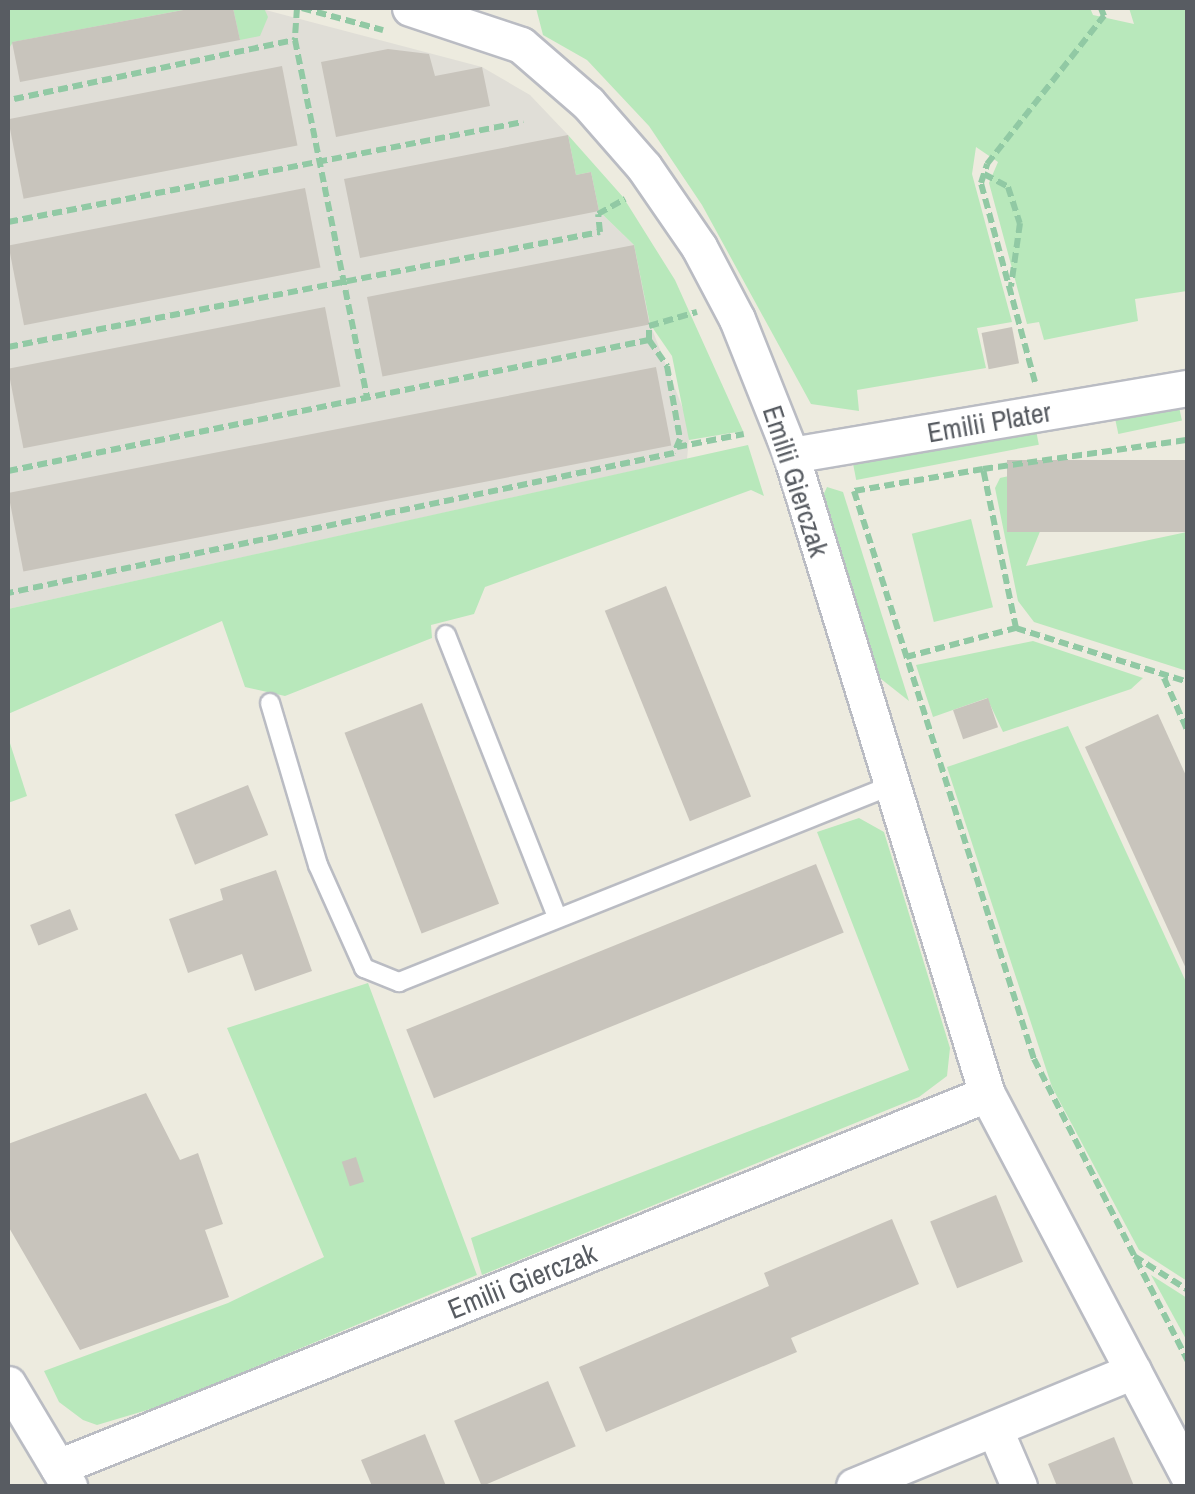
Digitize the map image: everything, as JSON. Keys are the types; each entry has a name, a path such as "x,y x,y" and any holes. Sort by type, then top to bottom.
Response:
{"street":[{"name":"Emilii Gierczak","path":"403,20 521,45 588,103 644,167 699,247 737,319 791,455 987,1094 1188,1476"},
{"name":"Emilii Plater","path":"791,455 1188,388"},
{"name":"Emilii Gierczak","path":"63,1477 987,1094"},
{"path":"854,1486 1133,1371"},
{"path":"8,1384 63,1477"},
{"path":"995,1430 1019,1486"}],"lane":[{"path":"446,634 556,918"},
{"path":"270,703 318,865 364,968 398,982 890,786"}],"path":[{"path":"367,397 295,40 299,8 403,20"},
{"path":"1048,460 984,174 987,164 1102,12"},
{"path":"14,99 295,40"},
{"path":"8,222 523,122"},
{"path":"984,174 1008,187 1020,223 1011,288"},
{"path":"625,187 640,208"},
{"path":"8,348 600,232 598,214 631,195"},
{"path":"690,295 707,329"},
{"path":"676,448 667,366 649,340 648,326 699,312"},
{"path":"8,471 649,340"},
{"path":"745,415 752,432 791,455"},
{"path":"8,593 728,438"},
{"path":"1188,440 854,491 1034,1059 1130,1254 1188,1361"},
{"path":"983,469 1016,628"},
{"path":"906,657 1016,628 1188,682"},
{"path":"1164,677 1188,732"},
{"path":"1130,1254 1188,1290"}],"shaded area":[{"path":"194,8 258,8 482,67 530,95 568,135 576,175 591,172 599,211 634,245 650,324 690,427 687,459 8,609 8,50 12,42"}],"green space":[{"path":"8,8 194,8 13,42 8,50"},
{"path":"233,8 264,8 268,17 260,36 240,40"},
{"path":"536,8 1090,8 1093,15 1134,24 1129,8 1187,8 1187,291 1135,299 1138,321 1044,340 1039,322 1027,324 989,183 998,162 976,147 972,174 1012,322 977,328 986,368 857,390 859,411 811,404 702,205 649,126 587,60 543,35"},
{"path":"568,135 623,197 675,280 743,431 689,440 672,356 650,324 634,245 599,211 591,172 576,175"},
{"path":"1178,402 1182,421 1118,434 1114,416"},
{"path":"1035,425 1039,445 856,480 852,460"},
{"path":"748,445 764,496 751,490 485,587 474,614 431,625 432,638 285,696 245,687 222,621 8,714 8,609"},
{"path":"1053,466 1058,487 1026,566 1187,532 1187,671 1034,622 1018,601 995,488 1000,478"},
{"path":"827,487 843,492 909,701 871,671 821,500"},
{"path":"971,519 993,607 934,622 912,534"},
{"path":"1033,641 1143,678 1131,689 1003,732 987,698 933,717 916,665"},
{"path":"1068,726 1187,984 1187,1281 1139,1250 1052,1087 947,767"},
{"path":"8,737 27,796 8,803"},
{"path":"859,818 884,832 950,1048 947,1076 919,1097 482,1275 471,1238 909,1070 817,832"},
{"path":"368,983 477,1275 164,1405 97,1425 83,1420 59,1402 44,1371 228,1303 324,1257 227,1028"},
{"path":"1151,1275 1187,1298 1187,1341"}],"building":[{"path":"194,8 233,8 240,40 20,82 12,42"},
{"path":"388,49 429,54 435,76 482,67 490,106 336,137 321,62"},
{"path":"282,66 297,146 24,199 8,119"},
{"path":"568,135 576,175 591,172 599,211 360,258 344,179"},
{"path":"305,188 320,268 24,325 9,246"},
{"path":"634,245 649,325 382,376 367,297"},
{"path":"325,307 340,387 23,448 8,369"},
{"path":"1012,327 1019,363 989,369 982,333"},
{"path":"656,367 671,446 23,571 8,493"},
{"path":"1007,460 1188,460 1188,532 1007,532"},
{"path":"666,586 751,796 690,821 605,611"},
{"path":"988,698 998,727 963,739 953,710"},
{"path":"422,703 499,904 422,933 345,733"},
{"path":"1158,714 1188,780 1188,973 1085,747"},
{"path":"248,785 268,835 195,865 175,815"},
{"path":"816,864 844,933 434,1098 406,1030"},
{"path":"276,870 312,971 255,991 242,954 188,973 169,919 223,900 220,889"},
{"path":"70,909 78,929 38,946 30,925"},
{"path":"146,1093 180,1160 198,1153 223,1224 205,1230 229,1297 80,1350 8,1226 8,1144"},
{"path":"356,1157 364,1182 350,1186 342,1162"},
{"path":"996,1195 1023,1262 957,1288 930,1222"},
{"path":"892,1219 919,1284 791,1338 797,1352 606,1432 579,1367 769,1286 764,1273"},
{"path":"548,1381 576,1446 482,1486 454,1421"},
{"path":"425,1434 446,1486 372,1486 361,1460"},
{"path":"1114,1437 1134,1486 1057,1486 1048,1464"}]}
